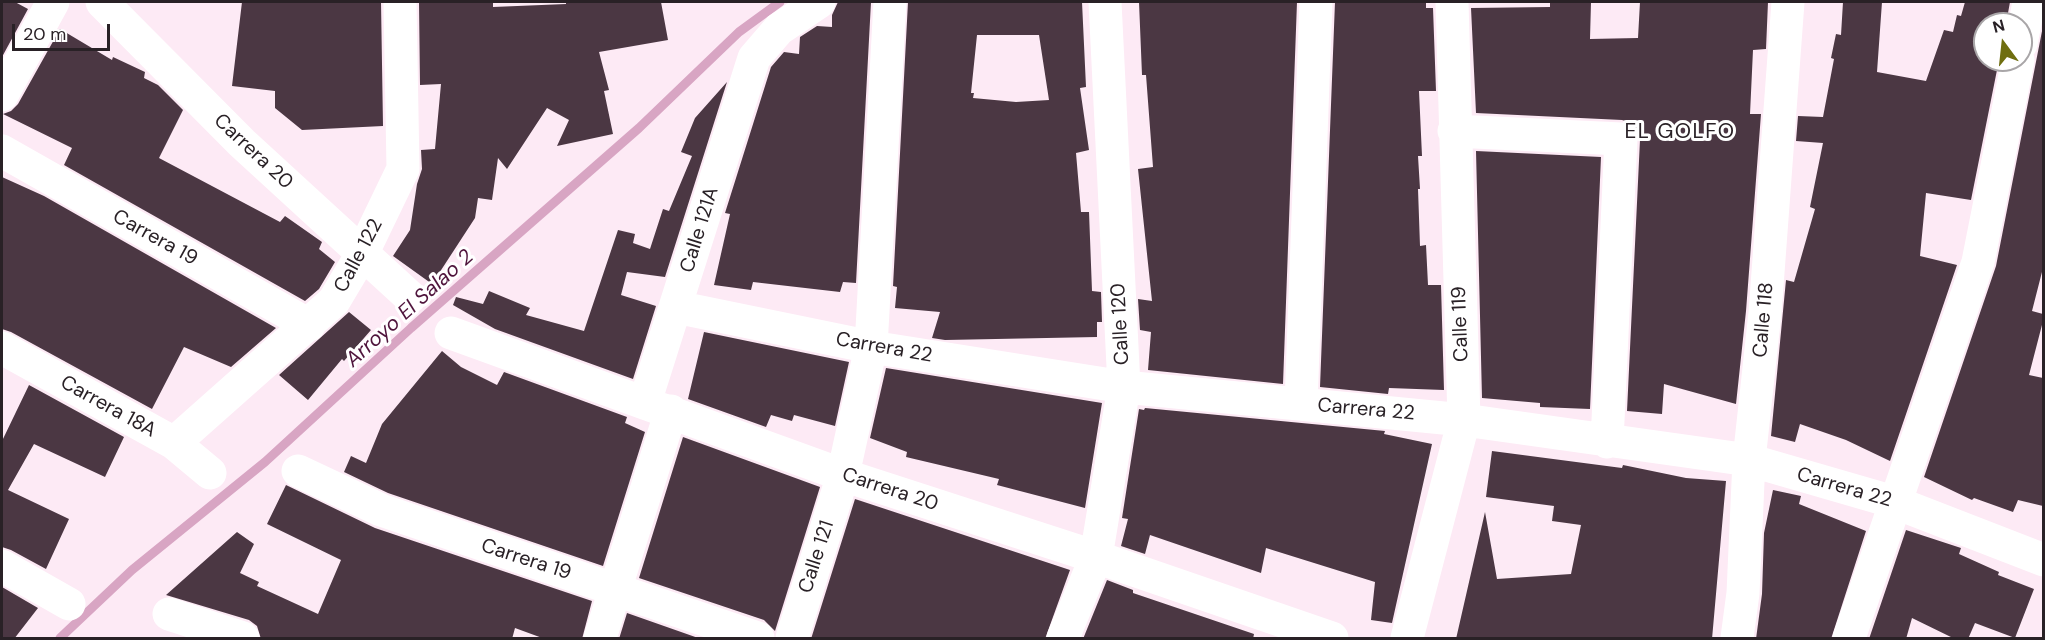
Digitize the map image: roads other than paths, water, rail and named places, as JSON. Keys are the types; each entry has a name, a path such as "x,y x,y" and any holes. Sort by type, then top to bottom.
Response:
{"street":[{"path":"2,95 53,2"},
{"name":"Carrera 20","path":"102,2 234,134 410,297"},
{"name":"Calle 122","path":"174,443 334,301 362,254 403,170 400,2"},
{"name":"Calle 121A","path":"600,639 617,589 658,406 676,307 754,58 779,29 819,2"},
{"name":"Calle 121","path":"792,639 843,475 872,346 890,2"},
{"name":"Calle 120","path":"1063,639 1096,557 1124,387 1105,2"},
{"path":"1301,404 1316,2"},
{"name":"Calle 119","path":"1407,639 1464,420 1452,2"},
{"name":"Calle 118","path":"1737,639 1743,593 1749,460 1765,313 1788,2"},
{"path":"1849,639 1978,262 2016,72"},
{"path":"1454,131 1621,139 1608,442"},
{"name":"Carrera 19","path":"2,151 309,325"},
{"name":"Carrera 22","path":"676,307 872,346 1124,387 1464,420 1749,460 1894,502 2043,560"},
{"name":"Carrera 20","path":"451,333 658,406 843,475 1096,557 1332,639"},
{"name":"Carrera 18A","path":"2,348 174,443 210,473"},
{"name":"Carrera 19","path":"298,471 381,510 487,549 617,589 758,639"},
{"path":"2,566 69,604"},
{"path":"170,614 243,639"}],"waterway":[{"name":"Arroyo El Salao 2","path":"60,638 132,570 265,462 411,328 639,128 739,32 780,2"}],"district":[{"name":"EL GOLFO","path":"1680,132"}]}
